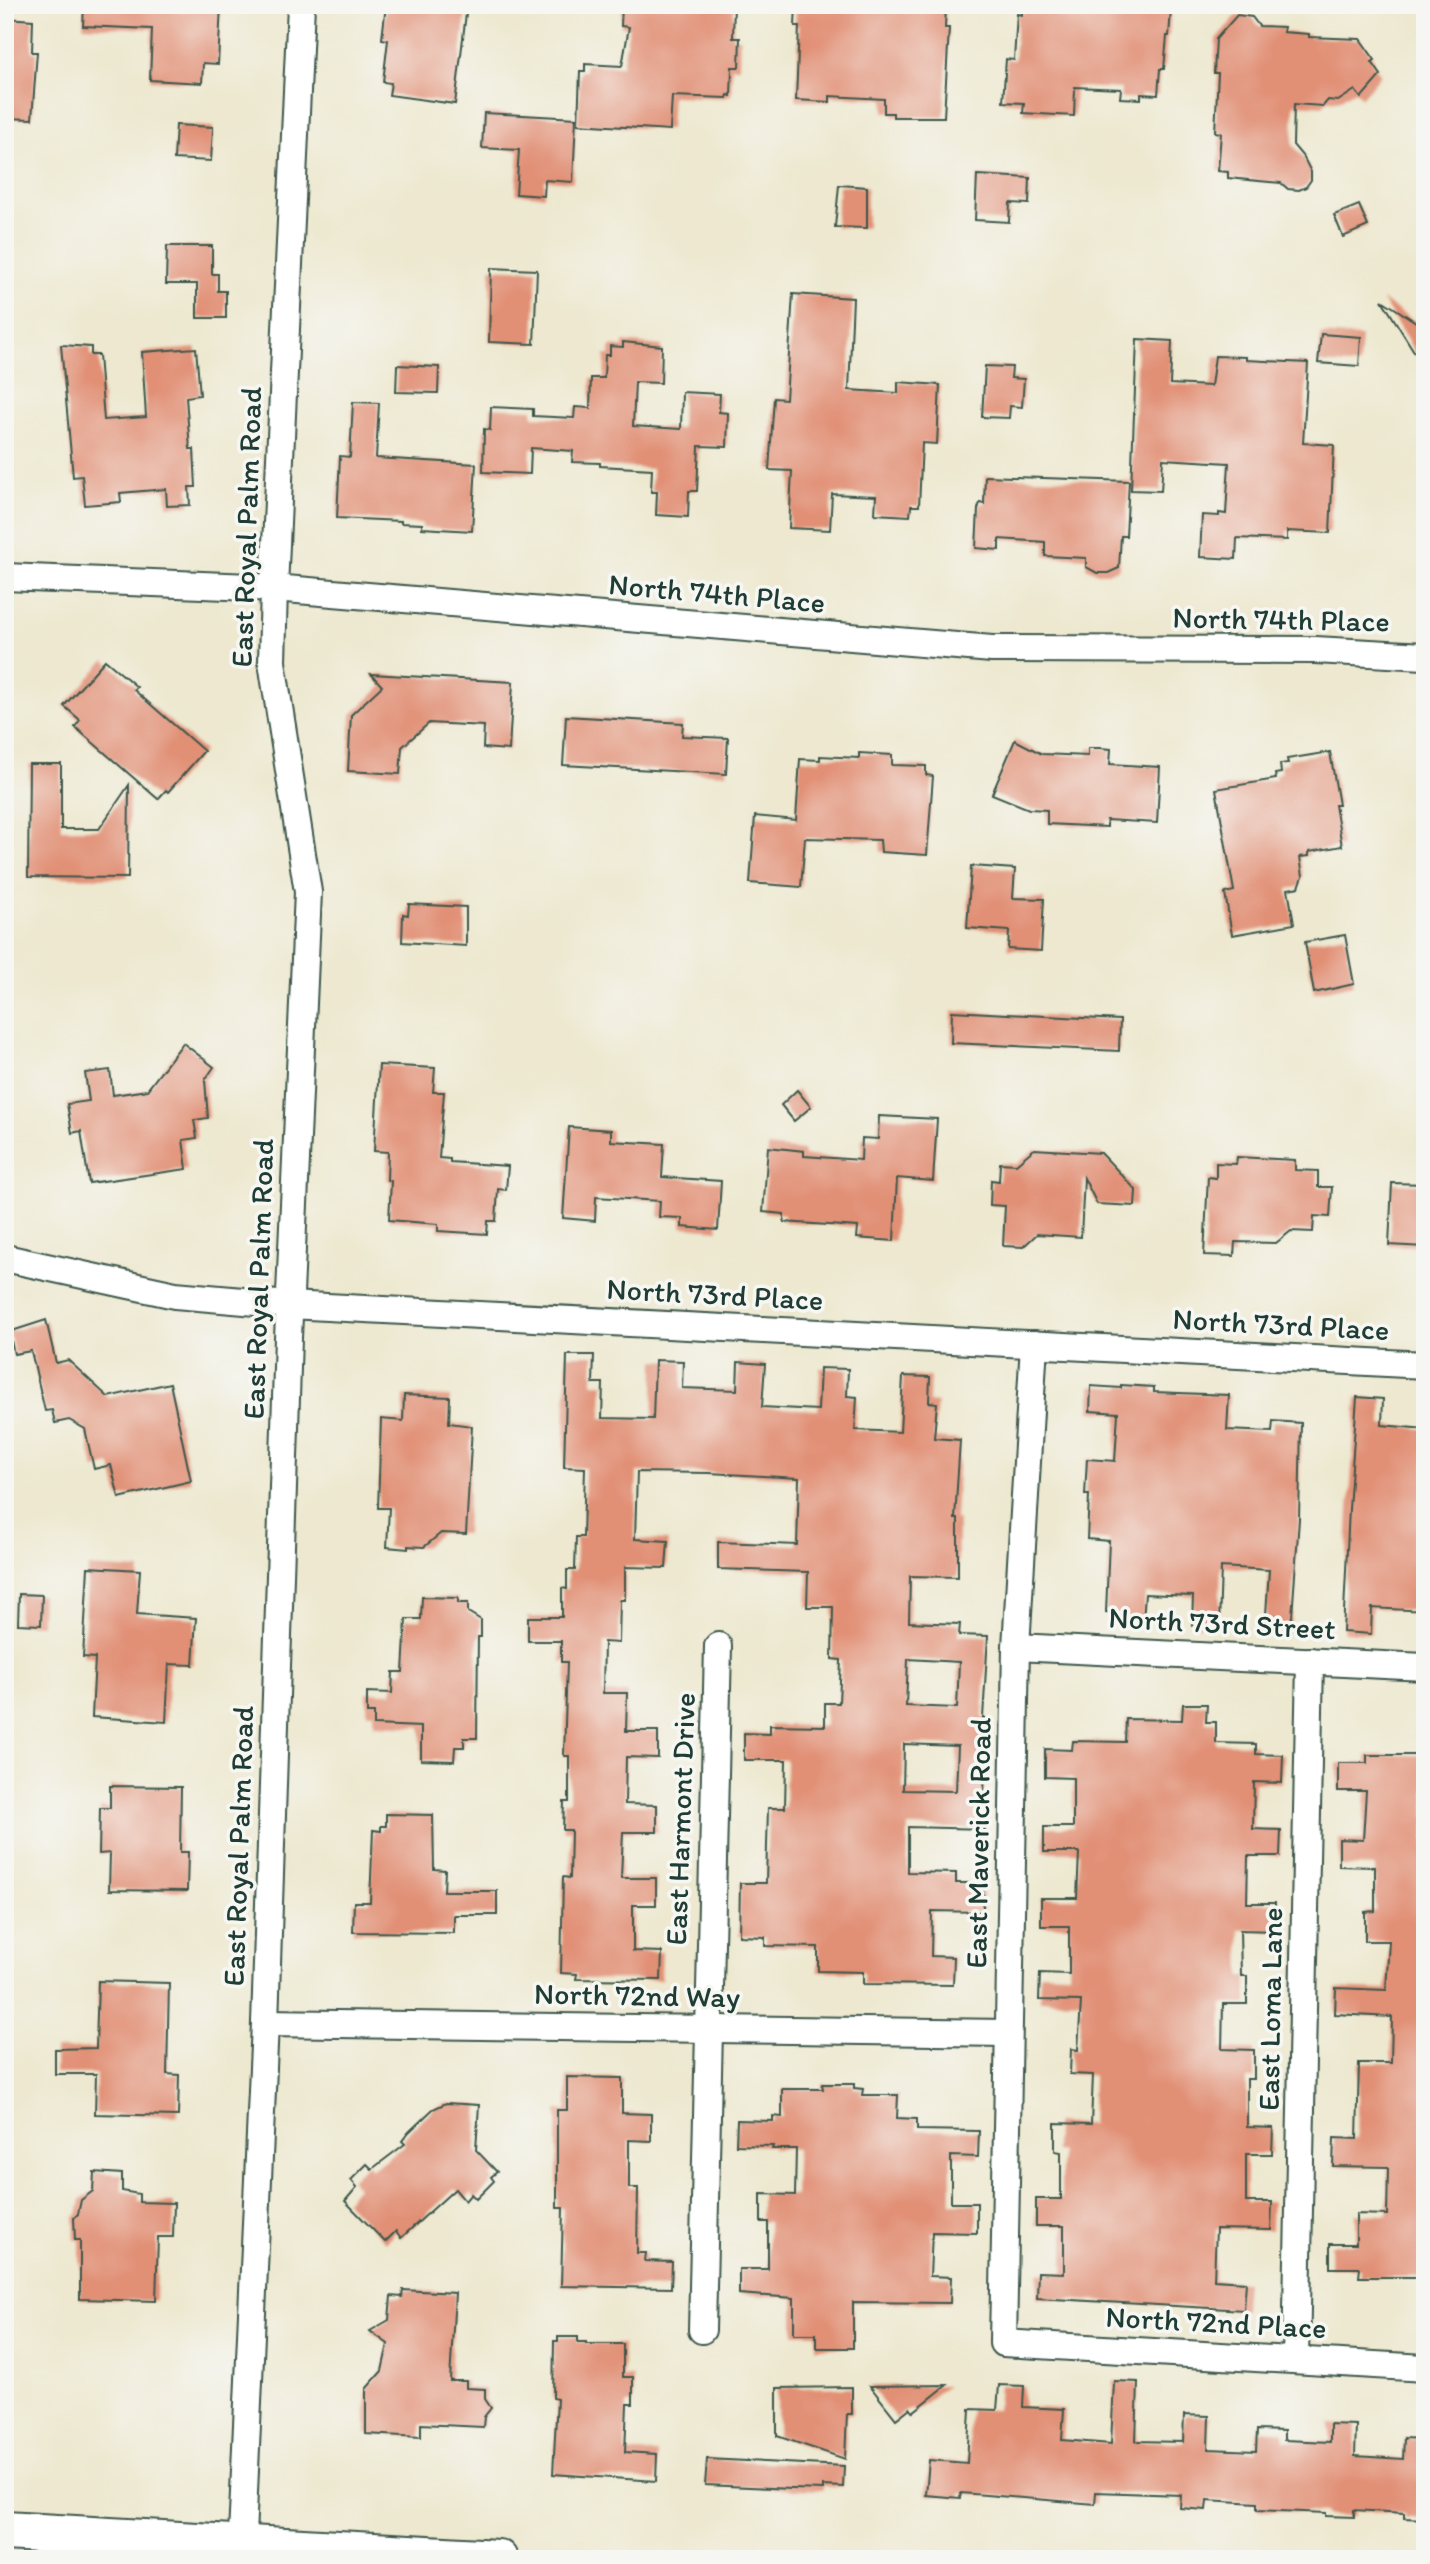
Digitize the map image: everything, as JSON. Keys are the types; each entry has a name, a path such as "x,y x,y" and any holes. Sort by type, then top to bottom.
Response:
{"main road":[{"path":"5,2531 241,2552 498,2559"}],"street":[{"name":"East Royal Palm Road","path":"241,2552 265,2023 289,1305 308,892 272,662 301,5"},
{"name":"North 74th Place","path":"5,577 274,589 992,649 1315,650 1425,656"},
{"name":"North 73rd Place","path":"5,1258 175,1295 289,1305 1425,1365"},
{"name":"East Maverick Road","path":"1003,2343 1016,1647 1034,1344"},
{"name":"East Harmont Drive","path":"702,2330 718,1646"},
{"name":"North 73rd Street","path":"1016,1647 1425,1667"},
{"name":"East Loma Lane","path":"1296,2359 1310,1661"},
{"name":"North 72nd Way","path":"265,2023 1007,2033"},
{"name":"North 72nd Place","path":"1003,2343 1425,2368"}],"building":[{"path":"84,5 221,5 218,64 203,63 202,83 150,80 152,29 83,26"},
{"path":"386,5 467,5 455,104 389,95 391,83 383,82 388,40 382,39"},
{"path":"622,5 734,5 733,38 740,38 739,67 732,67 731,96 672,96 670,130 578,124 580,71 585,71 585,64 622,66 629,27 621,26"},
{"path":"796,5 946,5 945,28 949,28 944,117 893,117 893,113 884,113 884,99 830,96 830,102 796,100 799,26 795,26"},
{"path":"1022,5 1111,9 1111,5 1155,5 1154,9 1171,10 1158,95 1141,94 1141,99 1120,98 1121,89 1075,87 1074,116 1023,113 1024,103 1003,102 1006,59 1014,60 1017,14 1022,15"},
{"path":"1237,15 1252,17 1259,26 1284,27 1283,32 1309,34 1309,37 1360,39 1375,60 1372,62 1381,75 1361,98 1355,90 1338,101 1328,100 1323,106 1294,104 1293,145 1311,172 1311,180 1306,187 1299,190 1288,189 1281,183 1228,178 1228,172 1218,171 1221,133 1215,132 1218,73 1214,73 1216,39"},
{"path":"5,18 33,20 32,52 37,52 32,119 5,118"},
{"path":"484,113 576,118 573,182 545,180 544,196 516,194 519,150 482,148"},
{"path":"176,125 213,127 211,161 174,159"},
{"path":"977,175 1030,178 1029,204 1010,203 1009,222 975,220"},
{"path":"839,185 867,187 867,228 835,227"},
{"path":"1359,205 1368,226 1343,237 1334,215"},
{"path":"167,246 212,246 212,274 218,274 218,291 226,291 226,318 197,318 197,284 166,284"},
{"path":"491,268 537,270 534,344 489,342"},
{"path":"793,294 853,298 849,390 898,393 898,382 940,385 937,444 922,443 919,506 911,506 910,516 875,514 876,496 832,494 830,530 789,528 792,471 769,470 774,398 786,399"},
{"path":"1382,300 1425,328 1425,369"},
{"path":"1321,334 1361,337 1359,366 1318,363"},
{"path":"1137,339 1172,341 1170,384 1211,386 1215,356 1308,363 1303,443 1334,445 1330,533 1287,531 1287,540 1237,538 1236,559 1200,557 1202,515 1226,514 1229,463 1163,459 1161,491 1131,490"},
{"path":"623,342 662,346 661,383 635,382 633,426 681,429 682,392 720,394 719,412 728,413 727,447 699,446 697,491 689,491 688,517 656,515 657,492 651,492 652,469 572,462 573,451 531,448 530,474 483,472 484,429 490,430 491,407 533,409 533,416 574,418 575,407 590,408 591,378 604,378 605,355 610,355 610,346 623,347"},
{"path":"61,345 91,347 91,355 99,355 104,420 146,417 142,352 196,348 200,395 186,397 190,449 194,449 196,487 189,487 190,505 167,506 166,489 120,493 121,502 85,505 82,476 73,477"},
{"path":"397,365 439,367 438,393 396,392"},
{"path":"985,366 1012,367 1011,378 1024,379 1022,407 1010,406 1009,418 982,417"},
{"path":"353,402 379,403 376,458 476,464 472,531 422,528 422,524 401,521 337,518 340,456 350,457"},
{"path":"985,476 1129,481 1126,536 1121,536 1119,568 1108,573 1097,573 1086,567 1086,558 1045,556 1045,542 999,539 999,550 976,548 978,509 980,503 984,504"},
{"path":"105,660 137,687 134,690 204,751 168,792 166,790 158,799 75,727 80,720 64,706"},
{"path":"371,674 513,682 509,750 483,748 484,726 429,723 402,747 400,774 348,771 351,715 382,686"},
{"path":"566,716 683,723 682,736 728,738 726,774 563,765"},
{"path":"1015,740 1042,754 1088,756 1088,748 1111,749 1110,764 1160,767 1157,823 1107,820 1107,827 1047,824 1047,810 1029,809 992,794"},
{"path":"1330,752 1339,805 1335,805 1342,846 1309,852 1309,856 1300,857 1303,876 1299,887 1288,889 1294,924 1232,935 1225,893 1234,891 1216,789 1276,779 1275,774 1281,773 1280,764 1288,763 1287,759"},
{"path":"859,753 892,755 892,765 926,766 926,775 933,776 927,855 881,852 880,840 805,838 801,887 750,883 755,816 796,820 800,759 820,760 820,756 859,758"},
{"path":"29,764 61,764 61,829 99,829 129,785 128,878 28,877"},
{"path":"971,866 1015,869 1013,898 1044,899 1041,951 1008,949 1009,931 967,928"},
{"path":"409,904 466,907 466,946 402,942 403,914 408,915"},
{"path":"1345,935 1354,984 1314,993 1305,942"},
{"path":"952,1011 1120,1020 1119,1051 951,1043"},
{"path":"183,1043 214,1067 205,1080 208,1118 194,1120 197,1138 183,1140 187,1169 89,1183 81,1131 72,1133 67,1104 89,1101 85,1073 110,1070 113,1095 147,1090"},
{"path":"379,1065 435,1068 433,1092 444,1092 439,1158 450,1159 450,1162 508,1166 506,1190 498,1189 496,1221 488,1221 487,1234 438,1231 438,1224 389,1220 391,1181 387,1180 388,1152 374,1151"},
{"path":"797,1090 811,1107 794,1121 781,1105"},
{"path":"879,1116 937,1119 933,1181 897,1178 894,1241 857,1238 858,1227 784,1222 784,1214 763,1212 768,1147 804,1151 804,1156 861,1160 862,1138 878,1139"},
{"path":"569,1127 611,1130 611,1141 664,1144 662,1177 721,1181 718,1230 682,1227 682,1218 659,1217 660,1201 596,1197 595,1221 563,1218"},
{"path":"1034,1149 1101,1153 1136,1190 1135,1206 1097,1204 1084,1178 1081,1237 1037,1234 1023,1247 1003,1246 1005,1206 990,1205 991,1180 999,1181 1000,1163 1016,1164"},
{"path":"1237,1157 1295,1160 1295,1170 1318,1171 1318,1187 1332,1187 1330,1217 1314,1216 1313,1232 1291,1231 1276,1243 1235,1242 1234,1256 1204,1255 1208,1177 1216,1178 1216,1163 1236,1164"},
{"path":"1392,1183 1425,1184 1425,1247 1389,1245"},
{"path":"46,1320 56,1363 68,1360 108,1397 170,1383 191,1481 119,1498 111,1465 94,1469 85,1429 69,1420 55,1423 52,1410 45,1411 31,1351 14,1354 9,1332"},
{"path":"567,1355 594,1355 593,1383 603,1383 602,1418 653,1419 655,1360 683,1361 682,1388 737,1390 738,1362 765,1364 762,1407 818,1410 820,1368 848,1369 847,1396 857,1397 855,1430 900,1432 903,1376 930,1377 929,1402 937,1403 934,1438 960,1440 955,1519 958,1519 958,1577 910,1576 909,1622 960,1624 959,1635 988,1636 983,1718 986,1718 985,1829 908,1827 908,1872 956,1873 956,1883 983,1883 983,1912 932,1911 931,1956 954,1957 953,1985 863,1984 863,1972 818,1971 818,1947 765,1946 765,1937 739,1936 740,1883 766,1883 768,1808 785,1808 786,1760 744,1760 744,1733 770,1734 770,1725 825,1726 825,1703 839,1703 841,1660 832,1659 833,1607 807,1607 808,1572 718,1569 718,1542 797,1545 799,1478 709,1473 637,1472 635,1539 668,1541 666,1568 625,1567 625,1600 620,1600 619,1643 604,1642 603,1693 627,1693 626,1731 658,1731 658,1758 626,1757 625,1804 657,1805 657,1832 623,1832 621,1878 656,1878 656,1905 633,1905 633,1951 662,1952 661,1980 576,1979 577,1974 561,1973 563,1877 570,1878 571,1830 563,1830 564,1802 569,1802 569,1756 564,1756 567,1662 561,1662 561,1641 528,1641 528,1617 562,1617 562,1588 567,1589 567,1570 575,1570 576,1537 583,1537 585,1468 564,1467","holes":["908,1659 959,1662 957,1708 906,1706","904,1744 958,1746 956,1791 903,1790"]},
{"path":"1121,1385 1154,1387 1154,1392 1229,1395 1227,1430 1272,1432 1273,1421 1301,1423 1299,1519 1291,1631 1265,1629 1269,1570 1221,1567 1219,1626 1192,1625 1193,1596 1145,1594 1143,1621 1115,1620 1115,1613 1106,1612 1109,1541 1087,1539 1087,1459 1115,1461 1118,1413 1090,1411 1091,1386 1121,1388"},
{"path":"404,1395 450,1397 449,1423 472,1426 466,1534 441,1533 424,1547 408,1546 408,1549 387,1547 389,1508 378,1508 381,1419 403,1421"},
{"path":"1357,1397 1383,1399 1382,1425 1425,1429 1425,1611 1372,1608 1371,1634 1343,1632"},
{"path":"88,1567 140,1570 137,1614 196,1618 193,1665 169,1664 166,1722 92,1717 95,1658 83,1657"},
{"path":"19,1594 42,1595 41,1625 18,1624"},
{"path":"422,1597 458,1598 458,1603 468,1603 468,1612 481,1620 481,1637 478,1637 477,1738 464,1738 464,1747 455,1747 454,1761 421,1760 421,1727 374,1725 374,1713 367,1713 367,1692 392,1693 393,1672 403,1672 406,1619 421,1619"},
{"path":"1183,1704 1207,1704 1206,1722 1216,1722 1216,1743 1256,1744 1256,1754 1283,1755 1282,1783 1254,1782 1253,1829 1281,1830 1280,1856 1248,1856 1247,1903 1275,1903 1275,1931 1240,1930 1241,1976 1247,1976 1247,2004 1223,2004 1222,2049 1254,2050 1254,2079 1247,2079 1247,2127 1273,2128 1272,2154 1246,2154 1246,2202 1272,2202 1271,2230 1216,2229 1214,2280 1246,2282 1244,2310 1037,2298 1038,2272 1064,2273 1064,2226 1036,2226 1036,2199 1061,2199 1061,2152 1055,2151 1055,2123 1091,2124 1093,2075 1070,2074 1071,2049 1078,2050 1081,2001 1039,2000 1040,1973 1069,1974 1069,1926 1041,1926 1041,1898 1077,1898 1079,1852 1044,1852 1044,1827 1073,1827 1073,1778 1045,1777 1045,1749 1072,1750 1073,1741 1125,1742 1126,1719 1182,1720"},
{"path":"1367,1755 1425,1755 1425,2277 1359,2277 1360,2268 1330,2268 1330,2244 1356,2244 1356,2214 1387,2215 1388,2167 1333,2166 1334,2138 1357,2139 1359,2063 1391,2063 1392,2017 1335,2014 1336,1988 1386,1990 1389,1941 1365,1941 1365,1912 1375,1911 1375,1867 1339,1866 1339,1839 1363,1840 1366,1791 1338,1791 1338,1763 1367,1763"},
{"path":"110,1786 181,1787 180,1852 188,1852 187,1891 109,1890 110,1853 99,1854 100,1808 110,1808"},
{"path":"386,1814 433,1815 434,1869 445,1870 444,1891 497,1891 497,1915 454,1915 454,1933 353,1932 354,1902 370,1902 373,1830 381,1831 381,1826 386,1826"},
{"path":"98,1981 169,1983 167,2074 179,2075 178,2116 95,2114 96,2074 55,2074 55,2049 96,2048"},
{"path":"567,2077 622,2078 622,2113 651,2114 651,2141 629,2140 629,2188 638,2188 637,2253 646,2253 645,2261 672,2262 671,2288 561,2286 563,2208 557,2208 557,2110 567,2110"},
{"path":"822,2084 854,2084 854,2088 863,2089 862,2095 898,2095 897,2118 917,2119 917,2130 979,2131 978,2157 951,2156 951,2203 977,2203 977,2233 932,2232 930,2276 951,2277 950,2303 853,2302 853,2348 816,2348 816,2334 794,2334 794,2298 739,2294 739,2269 768,2269 768,2222 761,2222 761,2194 795,2195 796,2149 736,2145 737,2120 773,2121 773,2116 782,2117 782,2089 823,2089"},
{"path":"446,2103 479,2105 476,2150 497,2172 491,2177 494,2181 476,2199 471,2194 465,2201 455,2189 401,2238 396,2231 385,2242 345,2201 357,2187 351,2180 367,2164 372,2169 405,2144 402,2141 409,2132 433,2109"},
{"path":"94,2172 122,2174 122,2191 139,2194 139,2202 174,2203 173,2237 158,2237 156,2301 80,2299 80,2240 75,2240 74,2218 78,2214 81,2200 93,2191"},
{"path":"403,2290 455,2293 450,2381 466,2381 466,2388 485,2389 485,2399 491,2408 484,2417 483,2427 421,2424 421,2437 366,2434 366,2389 382,2371 388,2344 370,2331 389,2320 391,2296 402,2297"},
{"path":"558,2337 578,2337 578,2342 586,2344 623,2344 623,2377 633,2377 633,2404 627,2404 625,2452 657,2454 656,2481 553,2474 557,2399 553,2398 554,2341 558,2341"},
{"path":"1114,2381 1138,2382 1136,2441 1183,2442 1184,2415 1209,2416 1208,2449 1256,2451 1257,2430 1284,2431 1284,2440 1330,2442 1330,2424 1356,2425 1355,2456 1403,2459 1404,2438 1425,2439 1425,2519 1404,2518 1404,2513 1354,2510 1354,2517 1257,2510 1257,2503 1207,2500 1206,2510 1180,2508 1181,2495 1096,2492 1095,2504 961,2493 960,2498 926,2495 929,2460 967,2463 970,2409 997,2410 999,2385 1024,2386 1023,2407 1064,2409 1062,2440 1111,2444"},
{"path":"947,2385 913,2412 910,2408 896,2419 870,2386"},
{"path":"852,2387 852,2414 847,2414 845,2459 777,2436 777,2388"},
{"path":"707,2459 844,2466 843,2487 823,2486 823,2490 705,2485"}]}
